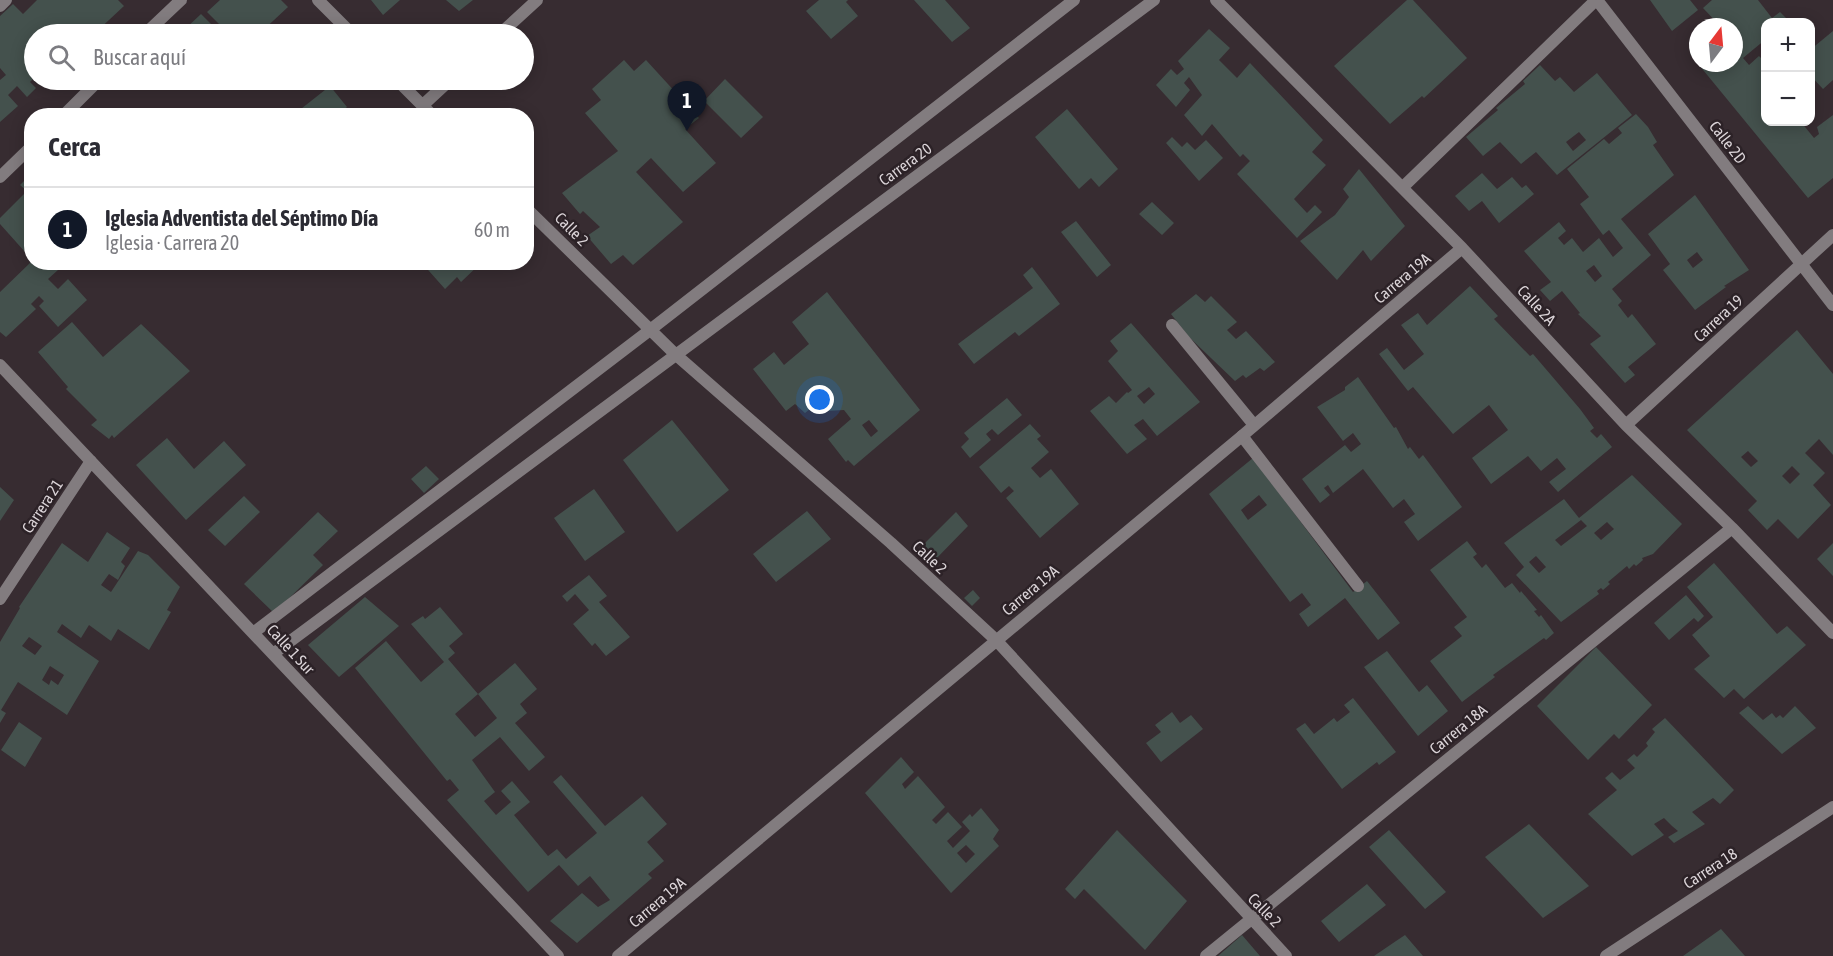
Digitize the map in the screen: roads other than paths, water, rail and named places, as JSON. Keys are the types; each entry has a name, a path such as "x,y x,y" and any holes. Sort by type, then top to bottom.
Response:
{"street":[{"path":"0,6 6,0"},
{"path":"156,24 181,0"},
{"path":"318,0 342,24"},
{"path":"511,24 537,0"},
{"name":"Carrera 20","path":"253,633 650,330 1074,0"},
{"name":"Carrera 20","path":"273,654 1154,0"},
{"name":"Calle 2A","path":"1216,0 1403,186 1626,425 1732,528 1833,633"},
{"path":"1403,186 1596,0"},
{"name":"Calle 2D","path":"1596,0 1833,304"},
{"path":"71,108 89,90"},
{"path":"407,90 426,108"},
{"path":"423,105 439,90"},
{"path":"0,177 24,154"},
{"name":"Calle 2","path":"534,216 675,354 891,543 996,640 1250,920 1286,956"},
{"name":"Carrera 19","path":"1626,425 1833,235"},
{"name":"Carrera 19A","path":"618,956 1242,436 1462,248"},
{"path":"1172,325 1254,425"},
{"name":"Calle 1 Sur","path":"0,365 558,956"},
{"path":"1242,436 1358,586"},
{"name":"Carrera 21","path":"0,599 91,461"},
{"name":"Carrera 18A","path":"1206,956 1732,528"},
{"name":"Carrera 18","path":"1606,956 1833,807"}],"place":[{"name":"Iglesia Adventista del Séptimo Día","path":"687,131"}]}
